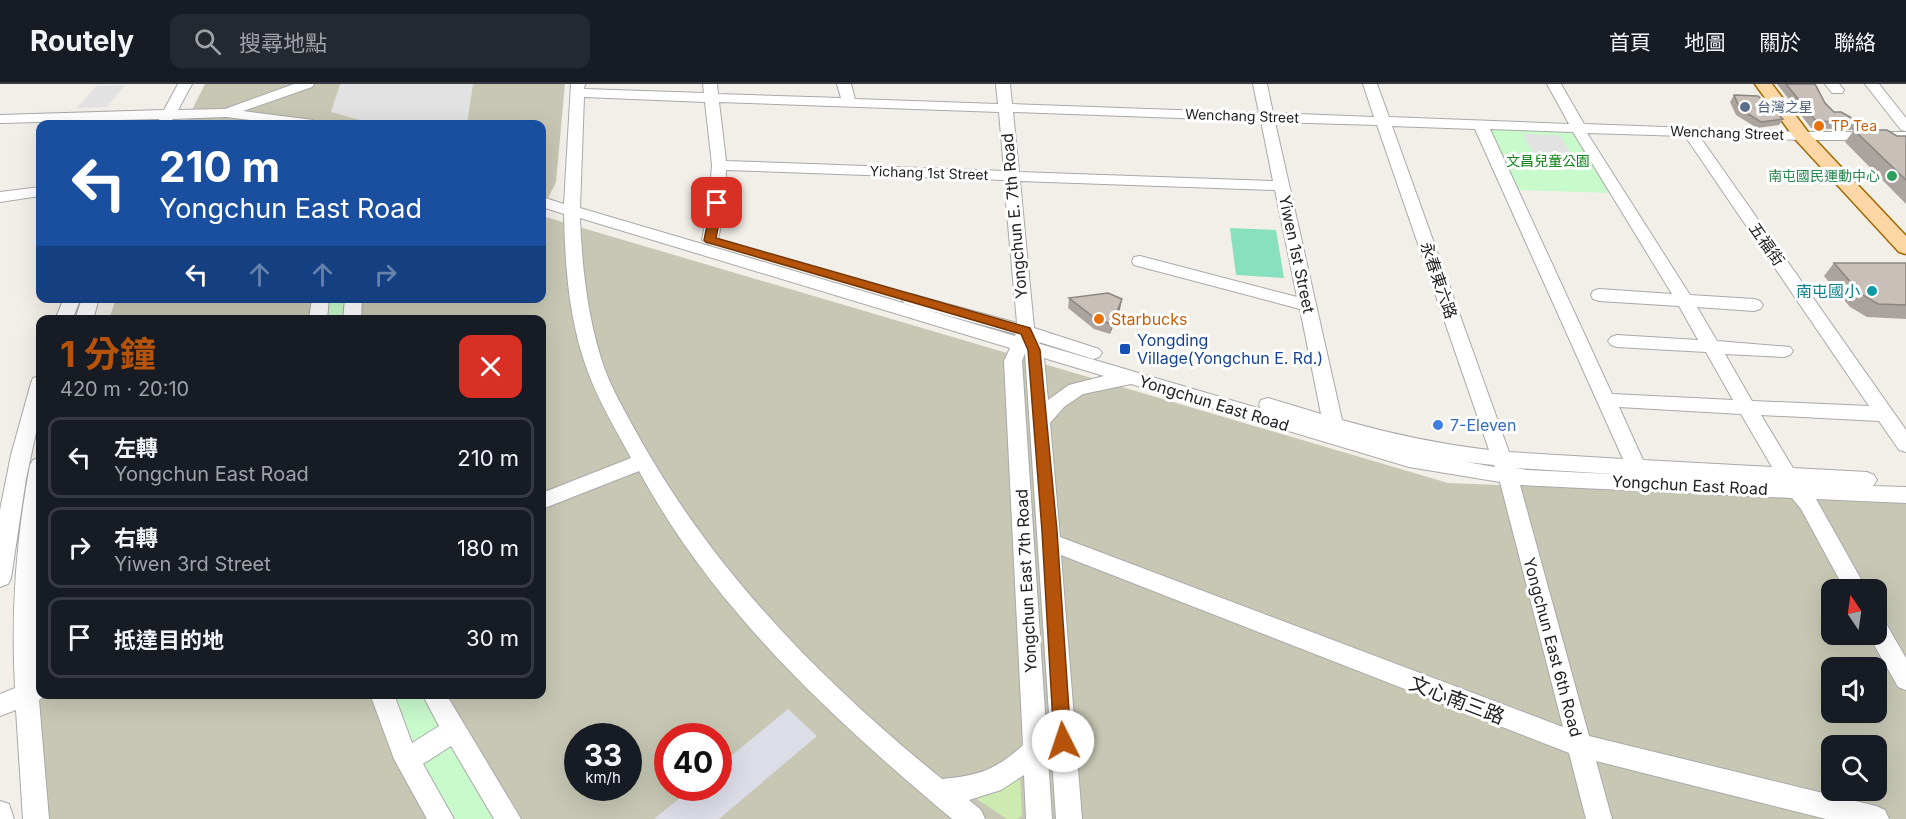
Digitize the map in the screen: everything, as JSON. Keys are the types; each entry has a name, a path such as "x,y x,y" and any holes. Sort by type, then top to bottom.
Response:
{"main road":[{"path":"1762,84 1802,136 1906,248"}],"street":[{"path":"173,120 185,84"},
{"path":"173,120 200,84"},
{"path":"221,117 307,84"},
{"path":"844,84 849,102"},
{"name":"Yongchun E. 7th Road","path":"1003,84 1027,342"},
{"name":"Yiwen 1st Street","path":"1260,84 1333,424"},
{"name":"永春東六路","path":"1370,84 1505,467"},
{"path":"1554,84 1578,128 1656,252 1792,483 1808,503 1850,579"},
{"path":"1872,84 1906,127"},
{"path":"577,88 573,242 578,293 594,364 642,462 678,520 732,593 831,697 972,819"},
{"name":"Wenchang Street","path":"577,88 711,90 849,102 1005,108 1802,136 1906,136"},
{"path":"710,240 717,203 719,165 711,90"},
{"path":"221,117 232,120"},
{"path":"0,119 173,120 221,117 260,120"},
{"path":"1480,124 1640,475"},
{"path":"0,128 36,126"},
{"name":"五福街","path":"1689,132 1906,445"},
{"name":"Yichang 1st Street","path":"719,165 1282,186"},
{"name":"Yongchun East Road","path":"546,191 573,205 1027,342 1397,443 1505,467"},
{"path":"0,196 36,192"},
{"name":"Yongchun East Road","path":"546,202 573,205 710,240 1027,342 1134,379 1409,460 1792,483 1906,495"},
{"path":"1140,261 1307,305"},
{"path":"1599,295 1754,304"},
{"path":"1617,340 1784,351"},
{"name":"Yongchun East 7th Road","path":"1027,342 1040,422 1069,819"},
{"name":"Yongchun East 7th Road","path":"1027,342 1013,361 1039,819"},
{"path":"1040,422 1056,402 1073,390 1094,384 1134,379"},
{"path":"0,578 17,467 36,395"},
{"path":"1604,400 1884,414"},
{"path":"546,499 642,462"},
{"name":"Yongchun East 6th Road","path":"1505,467 1599,819"},
{"name":"Yongchun East Road","path":"1792,483 1906,482"},
{"path":"36,494 25,574 33,692 36,819"},
{"name":"文心南三路","path":"1050,542 1579,745 1876,819"},
{"path":"1886,645 1906,680"},
{"path":"0,705 33,692"},
{"path":"384,699 408,760 441,819"},
{"path":"436,699 508,819"},
{"path":"408,760 454,730"},
{"path":"938,791 968,789 997,782 1016,768 1036,748"},
{"path":"0,813 1,819"}],"shaded area":[{"path":"205,84 565,84 556,182 546,202 546,120 187,120"},
{"path":"340,84 473,84 468,120 360,120 331,112"},
{"path":"125,85 107,107 77,108 96,86"},
{"path":"1523,134 1560,135 1575,162 1537,161"},
{"path":"546,217 1448,483 1906,501 1906,819 48,819 30,795 38,699 546,699 546,315 110,315 115,303 546,303"},
{"path":"788,709 817,736 719,819 654,819 676,801 732,801 732,755"}],"green space":[{"name":"文昌兒童公園","path":"1486,129 1573,131 1610,193 1516,190"},
{"path":"1230,228 1276,230 1284,278 1236,275"},
{"path":"327,303 348,303 346,315 325,315"},
{"path":"392,699 426,699 440,727 413,745"},
{"path":"451,744 494,819 452,819 422,766 423,759"},
{"path":"1020,777 1022,815 1018,819 1007,819 977,799 978,795 1001,788"}],"building":[{"path":"1786,84 1815,84 1825,103 1834,112 1841,112 1861,123 1816,121"},
{"path":"1734,95 1758,96 1783,119 1761,122 1740,109"},
{"path":"1854,130 1887,130 1897,136 1906,136 1906,180"},
{"path":"1834,263 1906,263 1906,305 1878,304 1861,294"},
{"path":"1108,293 1122,299 1112,324 1096,319 1069,298"}],"place":[{"name":"台灣之星","path":"1745,107"},
{"name":"TP Tea","path":"1819,126"},
{"name":"南屯國民運動中心","path":"1892,176"},
{"name":"南屯國小","path":"1872,291"},
{"name":"Starbucks","path":"1099,319"},
{"name":"Yongding Village(Yongchun E. Rd.)","path":"1125,349"},
{"name":"7-Eleven","path":"1438,425"}],"route":[{"path":"717,203 710,240 936,307 1026,331 1034,350 1063,741"}]}
